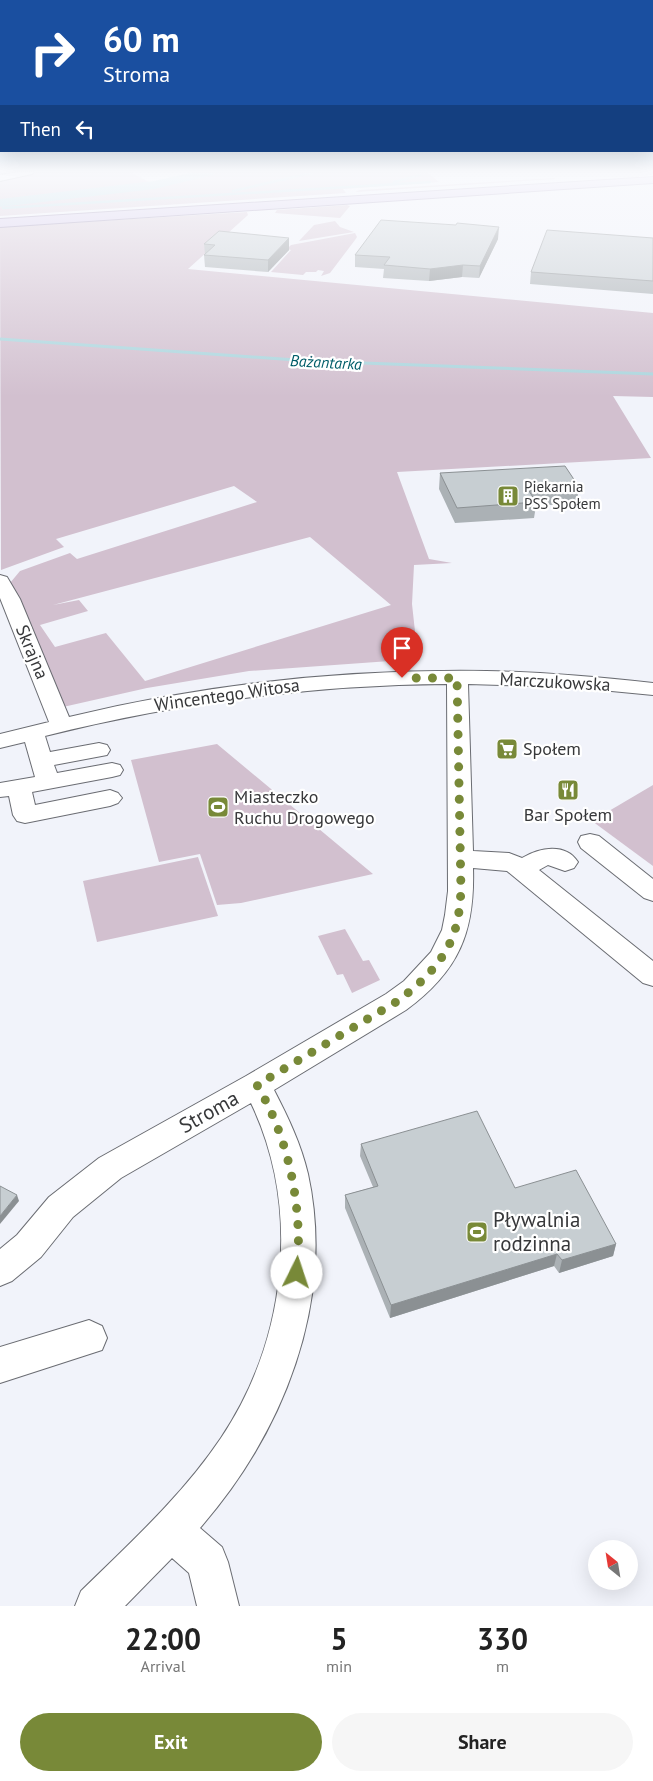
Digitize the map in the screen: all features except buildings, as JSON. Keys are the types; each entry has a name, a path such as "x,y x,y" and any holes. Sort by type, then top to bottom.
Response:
{"street":[{"name":"Skrajna","path":"1,584 61,725"},
{"name":"Wincentego Witosa","path":"0,741 145,706 253,689 349,680 457,678"},
{"name":"Marczukowska","path":"457,678 559,681 653,689"},
{"name":"Stroma","path":"0,1270 29,1246 61,1207 110,1168 257,1085 396,1002 414,989 442,958 455,930 461,891 457,678"},
{"path":"33,732 45,771"},
{"path":"99,750 45,771 10,788 25,815 110,798"},
{"path":"45,771 112,770"},
{"path":"590,842 653,892"},
{"path":"521,869 548,856 556,856 565,862"},
{"path":"460,858 509,862 521,869 649,968"},
{"path":"96,1606 172,1529 229,1459 251,1424 277,1364 293,1307 299,1232 292,1180 270,1107 257,1085"},
{"path":"0,1364 89,1338"},
{"path":"172,1529 207,1562 218,1606"}],"shaded area":[{"path":"0,247 213,247 188,269 653,313 653,397 613,396 651,458 397,472 429,559 452,563 414,565 412,604 418,659 249,671 147,688 63,707 10,583 20,571 70,553 77,559 257,502 234,486 56,539 64,547 1,570","holes":["310,537 391,605 145,681 106,633 55,647 40,625 88,611 79,600 53,605"]},
{"path":"289,247 350,247 330,273 321,276 324,271 306,272 303,275 271,272 291,250 287,249"},
{"name":"Miasteczko Ruchu Drogowego","path":"217,744 373,874 241,903 217,905 200,854 159,862 131,760"},
{"path":"653,785 653,866 592,821"},
{"path":"198,857 218,916 97,942 83,881"},
{"path":"345,929 363,961 369,960 380,980 352,993 343,974 337,975 318,936"}],"waterway":[{"name":"Bażantarka","path":"0,339 310,361 653,374"}],"place":[{"name":"Piekarnia PSS Społem","path":"508,496"},
{"name":"Społem","path":"507,749"},
{"name":"Bar Społem","path":"568,790"},
{"name":"Miasteczko Ruchu Drogowego","path":"218,807"},
{"name":"Pływalnia rodzinna","path":"477,1232"}],"route":[{"path":"297,1273 299,1232 292,1180 270,1107 257,1085 396,1002 414,989 442,958 455,930 458,915 461,891 458,824 459,710 457,678 402,678"}]}
